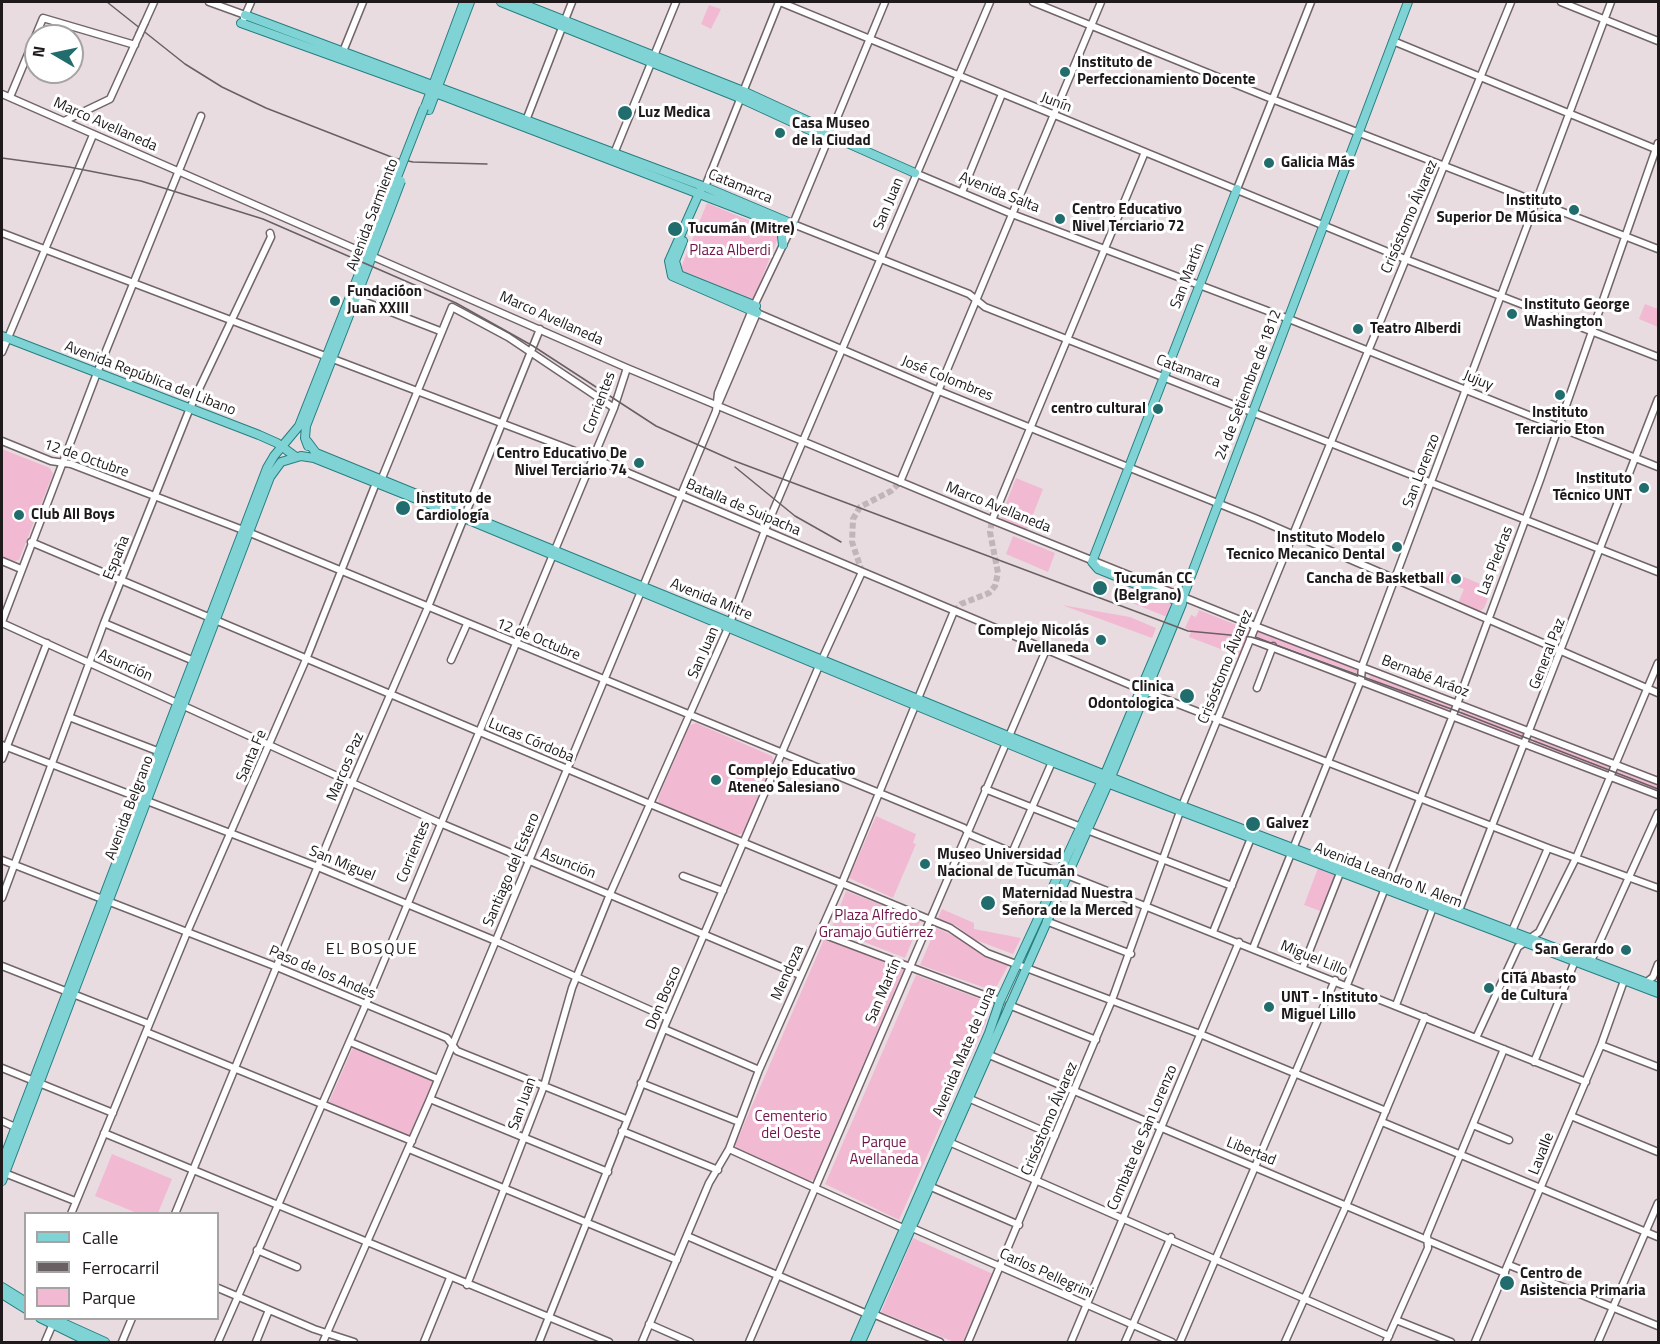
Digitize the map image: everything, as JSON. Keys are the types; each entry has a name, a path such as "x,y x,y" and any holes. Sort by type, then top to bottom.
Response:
{"main road":[{"name":"Avenida Salta","path":"501,2 563,24 741,95 915,173"},
{"name":"Avenida Salta","path":"518,2 563,24"},
{"name":"24 de Setiembre de 1812","path":"1106,779 1218,504 1408,2"},
{"name":"Avenida Sarmiento","path":"298,457 306,452 306,426 329,358 467,3"},
{"name":"Catamarca","path":"243,19 418,88 434,89 446,98 613,156 793,224"},
{"name":"Catamarca","path":"341,57 376,64 524,124"},
{"path":"418,88 425,96 427,107 438,98 446,98"},
{"name":"San Martín","path":"1092,562 1237,189"},
{"name":"Catamarca","path":"702,191 778,225 783,245"},
{"name":"José Colombres","path":"702,191 675,261 673,272 755,310"},
{"name":"Avenida Sarmiento","path":"285,447 303,418 355,298 370,254"},
{"name":"Avenida República del Libano","path":"4,337 271,440 298,457"},
{"path":"293,435 306,440"},
{"path":"271,440 275,447 274,456"},
{"name":"Avenida Mitre","path":"306,440 316,453 379,480 1106,779"},
{"name":"Avenida Belgrano","path":"2,1176 35,1082 145,800 274,456 285,447"},
{"name":"Avenida Mitre","path":"298,457 314,458 379,480"},
{"name":"Avenida Belgrano","path":"246,531 274,469 281,462 298,457"},
{"name":"Marco Avellaneda","path":"1092,562 1098,569 1180,599"},
{"name":"Avenida Belgrano","path":"145,800 160,752 181,704 194,661 213,618"},
{"name":"Avenida Mitre","path":"1006,739 1052,762 1088,772"},
{"path":"1093,800 1095,783 1088,772 1113,763 1120,785 1110,788 1102,797"},
{"name":"Avenida Leandro N. Alem","path":"1106,779 1434,905 1591,961 1624,977"},
{"name":"Avenida Mate de Luna","path":"906,1228 949,1142 1009,1005 1022,965 1084,828 1102,797 1106,779"},
{"name":"Avenida Mate de Luna","path":"1084,828 1093,800 1106,779"},
{"name":"Avenida Leandro N. Alem","path":"1181,809 1251,838 1293,851 1340,873 1385,886"},
{"name":"Avenida Mate de Luna","path":"861,1342 870,1314 989,1033 1000,1001 1046,921 1063,874"},
{"name":"Avenida Leandro N. Alem","path":"1458,914 1512,931 1575,961 1659,987"},
{"name":"Avenida Leandro N. Alem","path":"1644,984 1659,993"},
{"name":"Avenida Belgrano","path":"2,1163 15,1126 35,1082"},
{"path":"2,1287 24,1301"},
{"path":"2,1294 24,1308"},
{"name":"Avenida Mate de Luna","path":"855,1342 870,1314"},
{"path":"53,1322 89,1342"},
{"path":"53,1322 105,1342"}],"street":[{"path":"64,121 110,99 154,2"},
{"name":"Catamarca","path":"209,2 243,19"},
{"path":"243,19 251,2"},
{"path":"341,57 363,2"},
{"path":"524,124 572,2"},
{"path":"613,156 676,2"},
{"path":"702,191 779,2"},
{"name":"Junín","path":"779,2 1405,259 1659,357"},
{"name":"Santiago del Estero","path":"323,1342 409,1149 530,861 681,495 717,405 718,393 832,136 885,2"},
{"name":"San Juan","path":"467,1285 544,1086 576,978 610,894 729,625 765,531 843,350 915,173 990,2"},
{"path":"1033,2 1444,167 1659,249"},
{"path":"900,482 1101,2"},
{"name":"San Martín","path":"1237,189 1311,2"},
{"name":"Crisóstomo Álvarez","path":"968,1342 1131,954 1181,809 1511,2"},
{"path":"1561,2 1659,42"},
{"name":"San Lorenzo","path":"1253,948 1330,762 1361,680 1362,666 1611,2"},
{"path":"10,97 43,18 135,45"},
{"path":"1393,42 1568,115 1658,148"},
{"name":"Marco Avellaneda","path":"2,94 627,368 1092,562"},
{"path":"962,192 1002,94"},
{"path":"2,623 31,542 201,116"},
{"path":"2,352 4,337 93,135"},
{"name":"Las Piedras","path":"1347,985 1453,715 1658,148"},
{"path":"992,520 1065,339 1145,152"},
{"name":"Avenida Salta","path":"915,173 1012,214 1289,319"},
{"name":"Catamarca","path":"793,224 969,294 985,307 1431,482 1524,521 1659,572"},
{"name":"Batalla de Suipacha","path":"2,233 593,458 1144,690 1548,848 1659,888"},
{"name":"España","path":"2,898 104,623 190,408 271,237 270,233"},
{"path":"355,298 440,331"},
{"name":"Santa Fe","path":"72,1212 188,930 307,657 440,331 452,307 531,352"},
{"name":"José Colombres","path":"755,310 939,392 1293,534 1659,693"},
{"name":"Jujuy","path":"1289,319 1659,467"},
{"name":"Marcos Paz","path":"176,1212 352,783 428,607 540,329"},
{"path":"531,352 614,408"},
{"name":"Corrientes","path":"218,1342 408,904 552,552 614,408 627,368"},
{"name":"General Paz","path":"1458,914 1563,651 1659,399"},
{"name":"12 de Octubre","path":"2,441 51,461 64,463 246,531 878,794 1063,874"},
{"name":"Lucas Córdoba","path":"31,542 307,657 478,732 930,919 958,932 987,953 1200,1034 1386,1112"},
{"path":"2,561 21,568"},
{"name":"Don Bosco","path":"539,1342 668,1018 862,572"},
{"name":"Bernabé Aráoz","path":"1180,599 1457,701 1659,781"},
{"name":"Mendoza","path":"642,1342 709,1183 729,1149 759,1071 842,883 954,611"},
{"name":"Asunción","path":"2,623 440,823 800,975"},
{"path":"104,623 194,661"},
{"path":"451,660 467,624"},
{"name":"Bernabé Aráoz","path":"1250,639 1659,795"},
{"path":"2,759 4,746 47,644"},
{"path":"1257,688 1273,646"},
{"name":"San Martín","path":"749,1342 966,831 1046,650"},
{"path":"1476,1038 1518,947 1539,932 1576,858 1659,663"},
{"path":"69,717 160,752"},
{"name":"San Miguel","path":"4,746 318,867 496,941 668,1018"},
{"path":"1012,853 1052,762"},
{"path":"985,789 1232,886"},
{"path":"1591,961 1659,813"},
{"path":"1213,932 1251,838"},
{"path":"1512,931 1548,848"},
{"name":"Paso de los Andes","path":"2,860 188,930 447,1038 456,1052 626,1119"},
{"path":"1303,968 1340,873"},
{"name":"Miguel Lillo","path":"1063,874 1335,980 1586,1082"},
{"path":"683,876 723,891"},
{"path":"1396,1005 1434,905"},
{"path":"1046,921 1131,954"},
{"path":"820,933 1000,1001"},
{"name":"Combate de San Lorenzo","path":"1071,1342 1239,942"},
{"path":"1534,1062 1575,961"},
{"path":"1644,984 1653,978 1659,964"},
{"path":"2,966 149,1024"},
{"name":"Lavalle","path":"1475,1342 1586,1082 1624,977"},
{"path":"1180,1342 1335,980"},
{"path":"1009,1005 1096,1040"},
{"path":"1285,1342 1346,1206 1425,1017"},
{"path":"664,1029 759,1071"},
{"path":"146,1032 412,1141"},
{"path":"350,1042 438,1079"},
{"path":"1601,1045 1659,1067"},
{"path":"1386,1342 1428,1248 1427,1235 1504,1049"},
{"name":"Libertad","path":"987,1054 1505,1274"},
{"path":"2,1068 113,1113"},
{"path":"641,1083 739,1122"},
{"path":"968,1098 1055,1136"},
{"path":"430,1099 608,1172"},
{"path":"1571,1116 1659,1152"},
{"path":"2,1121 15,1126"},
{"path":"1382,1122 1659,1237"},
{"path":"1473,1125 1509,1140"},
{"path":"622,1131 718,1170"},
{"path":"104,1133 609,1342"},
{"path":"949,1142 1389,1335"},
{"path":"409,1149 677,1260"},
{"path":"729,1149 906,1228"},
{"path":"2,1176 75,1202"},
{"path":"929,1186 1019,1225"},
{"path":"1598,1342 1659,1203"},
{"name":"Carlos Pellegrini","path":"906,1228 1172,1342"},
{"path":"687,1236 940,1342"},
{"path":"1125,1342 1171,1238"},
{"path":"257,1250 297,1267"},
{"path":"1509,1265 1659,1326"},
{"path":"424,1342 450,1278"},
{"path":"219,1288 354,1342"},
{"path":"256,1342 269,1310"},
{"path":"122,1342 131,1320"},
{"path":"1396,1320 1451,1342"},
{"path":"45,1342 53,1322"},
{"path":"649,1324 690,1342"}],"green space":[{"path":"709,5 721,9 711,29 701,24"},
{"name":"Plaza Alberdi","path":"707,203 780,233 753,300 680,270"},
{"path":"1645,304 1658,309 1658,327 1639,319"},
{"name":"Club All Boys","path":"2,449 50,468 53,474 19,560 15,561 2,557"},
{"path":"1016,478 1043,489 1027,530 1002,520 1001,516"},
{"path":"1013,536 1055,553 1048,572 1006,554"},
{"path":"1450,571 1492,589 1484,608 1479,612 1458,603 1464,589 1445,582"},
{"path":"1115,580 1173,603 1167,617 1115,596 1118,588 1113,585"},
{"path":"1062,605 1130,617 1156,628 1152,638"},
{"path":"1199,610 1249,630 1239,656 1189,637 1191,631 1185,628 1191,615 1196,617"},
{"path":"1259,630 1364,669 1364,676 1256,637"},
{"path":"1370,673 1455,706 1452,712 1369,681"},
{"path":"1462,709 1528,734 1525,741 1459,716"},
{"name":"Complejo Educativo Ateneo Salesiano","path":"696,723 772,756 774,761 743,833 737,835 659,803 658,798 690,725"},
{"path":"1535,737 1612,767 1608,773 1533,744"},
{"path":"1619,769 1658,785 1658,792 1615,776"},
{"path":"876,816 916,834 913,843 916,844 893,898 849,878"},
{"path":"1318,868 1338,875 1323,912 1304,905"},
{"name":"Plaza Alfredo Gramajo Gutiérrez","path":"846,891 921,920 905,958 831,929"},
{"path":"942,909 974,923 974,929 1021,938 1013,954 973,939 957,926 938,918"},
{"path":"936,928 959,938 976,951 1009,964 994,991 920,965"},
{"name":"Cementerio del Oeste","path":"825,937 904,969 814,1180 807,1181 737,1150 735,1145"},
{"name":"Parque Avellaneda","path":"916,975 991,1003 986,1022 899,1220 825,1184"},
{"path":"353,1047 435,1082 411,1137 329,1102"},
{"path":"112,1154 172,1179 158,1212 135,1212 95,1196"},
{"path":"913,1238 993,1274 963,1342 954,1342 881,1312"}],"tunnel":[{"path":"862,572 852,542 853,519 860,507 891,491 900,482"},
{"path":"954,611 961,604 989,593 995,586 998,573 990,532 992,520"}],"railway":[{"path":"107,2 185,64 222,87 266,108 394,158 413,162 487,164"},
{"path":"2,158 69,167 141,181 263,219 456,303 533,346 656,426 732,460 1188,631 1251,637 1270,643 1454,710 1658,789"},
{"path":"735,467 795,516 841,542"}],"place":[{"name":"Instituto de Perfeccionamiento Docente","path":"1065,72"},
{"name":"Luz Medica","path":"625,113"},
{"name":"Casa Museo de la Ciudad","path":"780,133"},
{"name":"Galicia Más","path":"1269,163"},
{"name":"Instituto Superior De Música","path":"1574,210"},
{"name":"Centro Educativo Nivel Terciario 72","path":"1060,219"},
{"name":"Tucumán (Mitre)","path":"675,229"},
{"name":"Fundacióon Juan XXIII","path":"335,301"},
{"name":"Instituto George Washington","path":"1512,314"},
{"name":"Teatro Alberdi","path":"1358,329"},
{"name":"Instituto Terciario Eton","path":"1560,395"},
{"name":"centro cultural","path":"1158,409"},
{"name":"Centro Educativo De Nivel Terciario 74","path":"639,463"},
{"name":"Instituto Técnico UNT","path":"1644,488"},
{"name":"Instituto de Cardiología","path":"403,508"},
{"name":"Club All Boys","path":"19,515"},
{"name":"Instituto Modelo Tecnico Mecanico Dental","path":"1397,547"},
{"name":"Cancha de Basketball","path":"1456,579"},
{"name":"Tucumán CC (Belgrano)","path":"1100,588"},
{"name":"Complejo Nicolás Avellaneda","path":"1101,640"},
{"name":"Clinica Odontologica","path":"1187,696"},
{"name":"Complejo Educativo Ateneo Salesiano","path":"716,780"},
{"name":"Galvez","path":"1253,824"},
{"name":"Museo Universidad Nacional de Tucumán","path":"925,864"},
{"name":"Maternidad Nuestra Señora de la Merced","path":"988,903"},
{"name":"San Gerardo","path":"1626,950"},
{"name":"CiTá Abasto de Cultura","path":"1489,988"},
{"name":"UNT - Instituto Miguel Lillo","path":"1269,1007"},
{"name":"Centro de Asistencia Primaria","path":"1507,1283"}],"district":[{"name":"EL BOSQUE","path":"372,950"}]}
